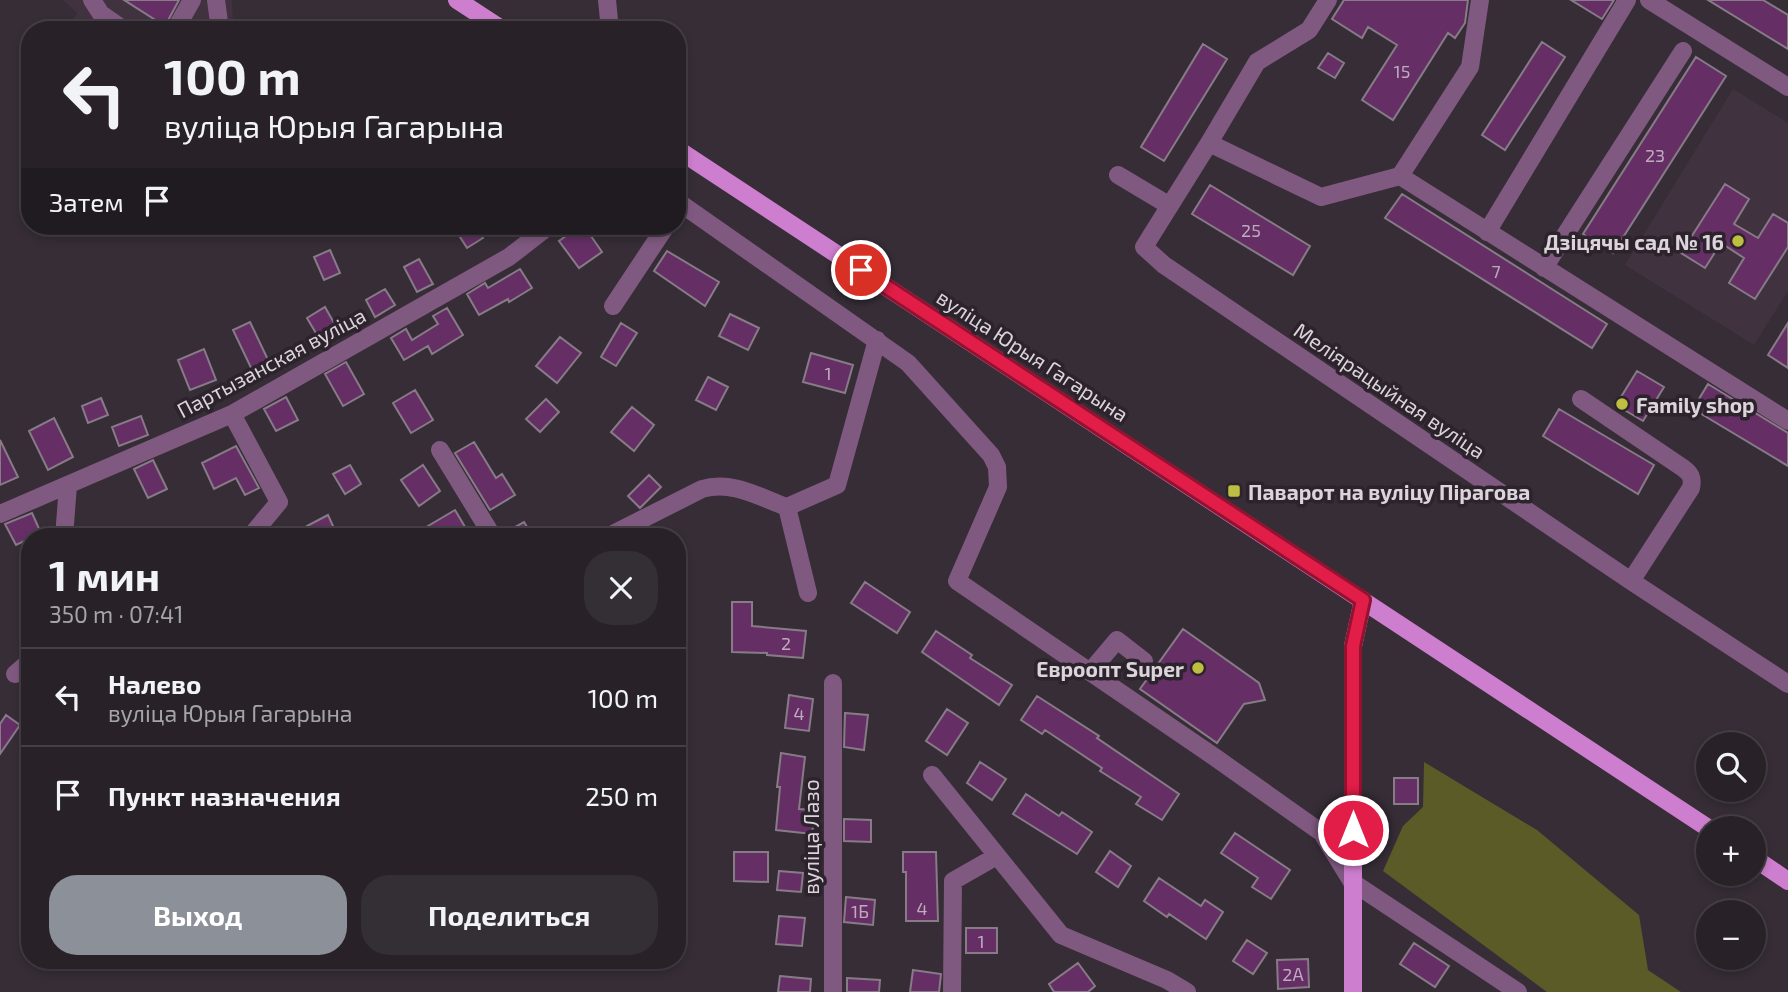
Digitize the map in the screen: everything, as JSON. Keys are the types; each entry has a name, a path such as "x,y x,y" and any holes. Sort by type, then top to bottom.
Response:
{"main road":[{"path":"457,0 489,21"},
{"name":"вуліца Юрыя Гагарына","path":"686,155 1696,820"},
{"path":"1353,992 1353,646 1363,600"},
{"path":"1766,866 1788,881"}],"street":[{"path":"92,0 101,15 110,21"},
{"path":"180,21 192,0"},
{"path":"216,0 219,21"},
{"path":"607,0 609,21"},
{"path":"1118,175 1170,206 1257,62 1309,30 1328,0"},
{"path":"1209,143 1321,197 1400,176 1470,67 1480,0"},
{"path":"1487,232 1627,0"},
{"path":"1649,0 1788,87"},
{"path":"1544,268 1683,51"},
{"path":"1400,176 1788,421"},
{"name":"Меліярацыйная вуліца","path":"1170,206 1144,247 1164,265 1788,684"},
{"path":"686,209 908,363 991,455 997,467 998,487 957,581 1322,833 1352,882 1518,992"},
{"name":"Партызанская вуліца","path":"0,514 232,414 509,257 537,235"},
{"path":"613,306 660,235"},
{"path":"625,528 702,489 716,485 732,486 787,507 837,485 877,340"},
{"path":"1581,399 1683,468 1693,480 1691,488 1631,580"},
{"path":"232,414 279,502 257,528"},
{"path":"440,450 488,528"},
{"path":"65,528 68,485"},
{"path":"787,507 808,593"},
{"path":"1090,672 1117,640 1144,661"},
{"path":"15,674 21,669"},
{"name":"вуліца Лазо","path":"833,992 834,683"},
{"path":"932,775 995,857 1061,935 1167,981 1186,992"},
{"path":"953,992 953,881 995,857"}],"shaded area":[{"path":"63,0 232,0 233,21 73,21 77,13"},
{"path":"1733,89 1788,123 1788,291 1754,345 1625,265"},
{"path":"1424,762 1537,830 1639,915 1648,970 1681,992 1547,992 1383,871 1403,826 1423,807"}],"building":[{"path":"124,0 179,0 168,21 157,21"},
{"path":"1344,0 1468,0 1465,23 1455,38 1448,33 1393,120 1362,100 1397,45 1368,27 1362,38 1332,19"},
{"path":"1571,0 1614,0 1602,19"},
{"path":"1708,0 1763,0 1788,15 1788,49"},
{"path":"1542,42 1565,57 1505,150 1482,135"},
{"path":"1203,44 1227,59 1164,161 1141,147"},
{"path":"1328,53 1344,63 1335,78 1318,68"},
{"path":"1696,57 1726,76 1613,253 1583,234"},
{"name":"Дзіцячы сад № 16","path":"1725,184 1749,199 1734,224 1758,238 1773,214 1788,223 1788,247 1755,299 1729,283 1744,258 1721,243 1705,268 1681,253"},
{"path":"1210,185 1310,246 1293,275 1192,214"},
{"path":"1402,194 1607,324 1592,348 1385,218"},
{"path":"459,235 481,235 483,238 467,248"},
{"path":"567,235 590,235 602,252 579,268 559,241"},
{"path":"330,250 340,273 324,280 314,257"},
{"path":"667,251 719,282 705,306 654,271"},
{"path":"419,259 433,284 417,292 404,267"},
{"path":"520,269 532,288 479,315 467,294 485,283 488,288"},
{"path":"385,289 395,305 375,317 366,300"},
{"path":"325,307 338,330 320,340 307,318"},
{"path":"447,308 463,335 432,354 428,346 404,360 391,338 406,329 412,340 438,324 433,316"},
{"path":"730,314 759,328 748,350 719,336"},
{"path":"250,322 270,364 253,372 233,330"},
{"path":"621,323 637,333 616,366 601,357"},
{"path":"1788,323 1788,368 1768,355"},
{"path":"560,337 581,353 557,383 536,366"},
{"path":"204,349 216,380 190,390 178,360"},
{"path":"811,353 853,365 845,393 803,382"},
{"path":"346,362 364,394 343,406 325,374"},
{"path":"1637,371 1664,387 1643,421 1616,405"},
{"path":"708,377 728,387 716,410 696,400"},
{"path":"1708,384 1788,433 1788,466 1693,409"},
{"path":"415,390 433,420 411,433 393,403"},
{"path":"286,397 298,420 276,431 264,409"},
{"path":"101,398 108,415 88,423 82,406"},
{"path":"546,399 559,412 540,432 526,419"},
{"path":"632,407 654,425 634,451 611,432"},
{"path":"1559,409 1654,465 1638,494 1543,436"},
{"path":"141,416 148,435 119,446 112,427"},
{"path":"54,418 73,457 48,470 29,431"},
{"path":"0,440 18,477 0,485"},
{"path":"474,442 496,478 502,474 515,495 490,510 455,453"},
{"path":"236,446 259,488 245,495 236,478 214,489 202,463"},
{"path":"153,460 167,489 148,498 134,469"},
{"path":"350,465 361,484 345,494 333,474"},
{"path":"423,465 440,491 419,506 401,480"},
{"path":"649,475 661,487 640,508 628,496"},
{"path":"455,510 466,528 429,528 428,526"},
{"path":"32,513 39,528 21,528 21,543 16,545 5,524"},
{"path":"328,515 334,528 308,528 307,526"},
{"path":"524,522 528,528 513,528"},
{"path":"865,582 910,612 897,633 851,603"},
{"path":"732,602 752,602 752,626 806,631 803,658 732,652"},
{"path":"1183,629 1259,683 1265,700 1244,704 1217,743 1140,689"},
{"path":"936,631 972,655 970,658 1012,685 999,705 922,652"},
{"path":"789,695 813,699 809,731 785,728"},
{"path":"1037,696 1099,736 1097,738 1179,794 1162,820 1136,804 1141,797 1100,771 1102,768 1045,730 1042,734 1021,720"},
{"path":"947,709 968,723 947,755 926,741"},
{"path":"845,713 868,715 864,750 844,747"},
{"path":"6,715 20,725 0,754 0,724"},
{"path":"781,753 805,757 799,809 815,810 812,834 776,830"},
{"path":"980,762 1006,779 992,800 967,783"},
{"path":"1394,778 1418,778 1418,804 1394,804"},
{"path":"1026,794 1059,816 1062,812 1092,832 1077,854 1013,814"},
{"path":"844,819 871,820 871,842 844,841"},
{"path":"1235,833 1290,870 1271,899 1252,887 1258,878 1221,853"},
{"path":"1110,851 1131,866 1118,887 1096,872"},
{"path":"734,852 768,852 768,882 734,881"},
{"path":"903,852 936,852 938,921 906,921 906,872 903,872"},
{"path":"779,871 803,873 801,892 777,890"},
{"path":"1159,878 1201,906 1205,900 1223,912 1206,939 1144,901"},
{"path":"846,897 875,900 873,925 844,922"},
{"path":"779,916 805,918 802,946 776,944"},
{"path":"966,928 997,928 997,953 966,953"},
{"path":"1247,940 1267,953 1253,974 1233,961"},
{"path":"1414,943 1449,966 1435,987 1400,964"},
{"path":"1308,959 1309,987 1278,989 1277,960"},
{"path":"1078,963 1095,986 1088,992 1054,992 1049,984"},
{"path":"913,970 941,974 939,992 910,992"},
{"path":"780,976 811,979 810,992 778,992"},
{"path":"847,978 880,980 879,992 847,992"}],"place":[{"name":"Дзіцячы сад № 16","path":"1738,241"},
{"name":"Family shop","path":"1622,404"},
{"name":"Паварот на вуліцу Пірагова","path":"1234,491"},
{"name":"Евроопт Super","path":"1198,668"}],"route":[{"path":"861,270 1363,600 1353,646 1353,830"}]}
